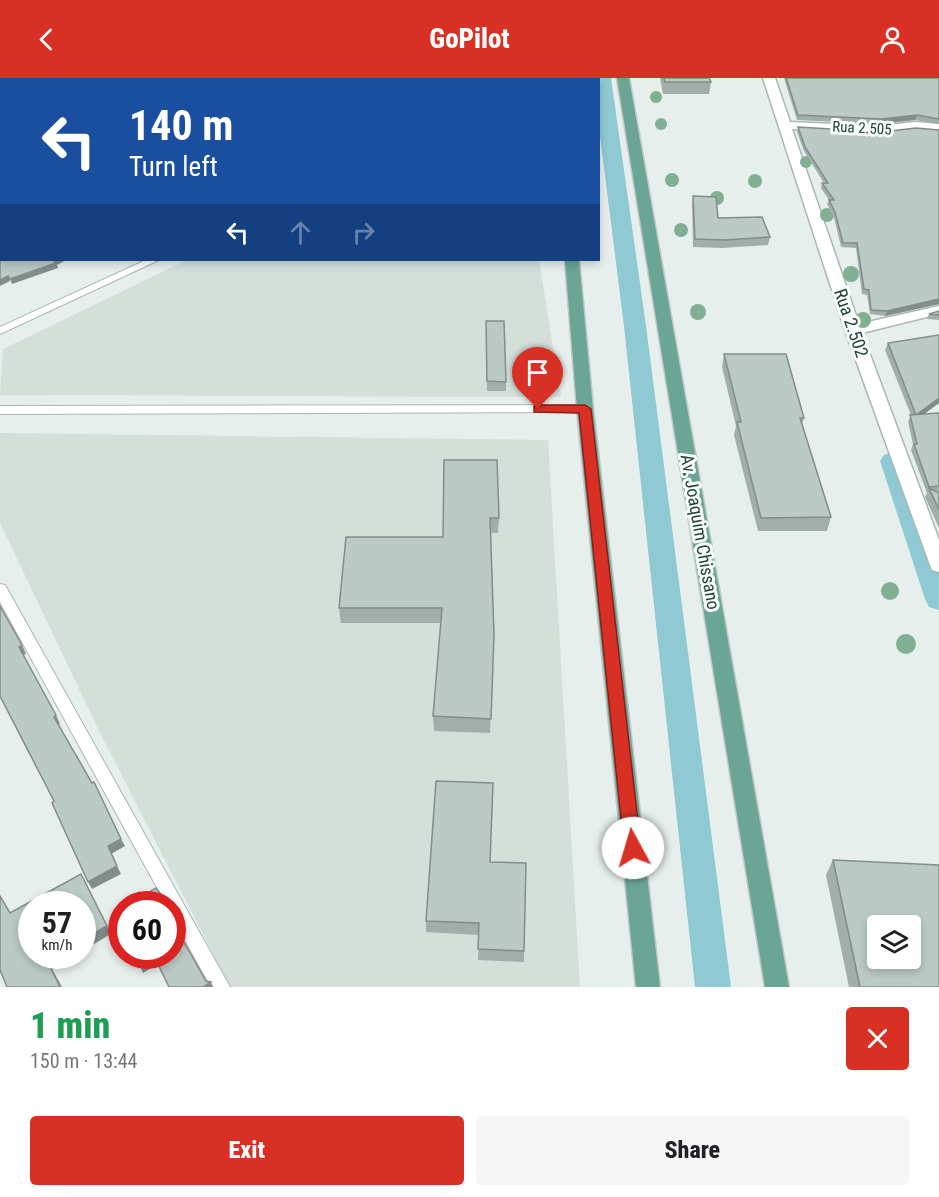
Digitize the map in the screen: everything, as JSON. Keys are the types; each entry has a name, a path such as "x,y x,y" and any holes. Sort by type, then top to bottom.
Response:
{"main road":[{"name":"Av. Joaquim Chissano","path":"623,78 777,987"},
{"path":"572,261 585,409 648,987"}],"street":[{"name":"Rua 2.502","path":"769,78 853,330 939,565"},
{"name":"Rua 2.505","path":"784,125 880,130 915,126 939,128"},
{"path":"853,330 939,310"}],"lane":[{"path":"0,331 152,261"},
{"path":"0,410 585,409"},
{"path":"0,589 221,987"}],"shaded area":[{"path":"185,261 539,261 561,397 0,395 3,349"},
{"path":"0,433 548,440 580,987 230,987 186,901 186,891 181,891 100,733 0,523"}],"building":[{"path":"664,78 709,78 711,82 665,82"},
{"path":"786,78 939,78 939,119 917,115 881,119 798,115"},
{"path":"798,127 881,132 916,128 939,130 939,299 887,311 871,310 869,290 864,289 857,243 843,243 835,212 829,200 834,200 822,183 828,183 805,147"},
{"path":"693,196 716,197 718,218 762,217 770,237 695,239"},
{"path":"0,261 54,261 56,263 10,279 8,276 0,280"},
{"path":"486,321 504,321 506,382 487,381"},
{"path":"939,335 939,398 916,415 888,343"},
{"path":"724,354 786,354 804,418 800,418 831,517 761,518 737,422 741,422"},
{"path":"939,413 939,486 929,487 914,444 917,444 910,415"},
{"path":"444,460 497,460 499,518 490,518 494,635 491,719 433,716 442,608 339,608 346,537 443,537"},
{"path":"929,488 939,493 939,510"},
{"path":"0,606 22,645 19,647 56,715 54,717 92,783 94,782 121,839 108,846 117,866 88,882 52,803 54,801 0,696"},
{"path":"436,781 493,783 490,862 526,863 524,951 478,949 479,923 426,921"},
{"path":"833,860 939,865 939,987 860,987"},
{"path":"81,874 90,891 50,891"},
{"path":"0,896 10,913 18,909 18,969 51,969 60,987 7,987 0,970"},
{"path":"96,904 107,926 96,932"},
{"path":"186,946 206,981 211,982 203,987 169,987 160,969 186,969"}],"waterway":[{"path":"602,78 635,326 713,987"},
{"path":"893,461 939,599"}],"route":[{"path":"538,409 585,409 633,848"}]}
